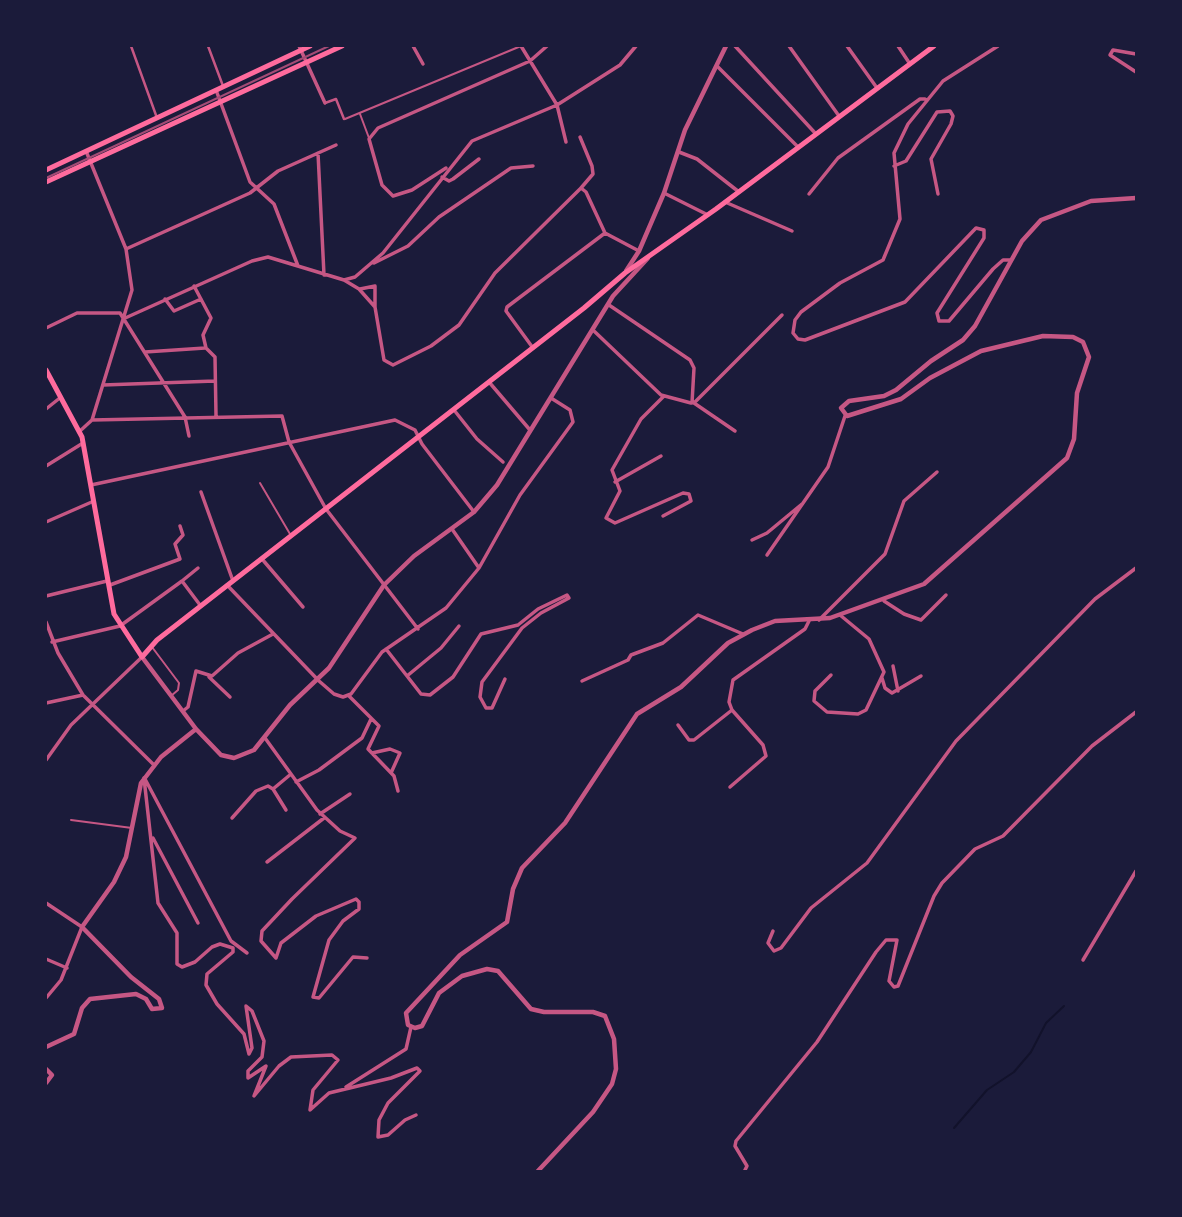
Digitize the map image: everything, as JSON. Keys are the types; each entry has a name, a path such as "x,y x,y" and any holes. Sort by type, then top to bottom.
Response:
{"main road":[{"path":"46,170 300,48 310,46"},
{"path":"46,182 342,46"},
{"path":"46,370 80,431 107,584 120,626 142,657 151,646 201,606 533,348 625,273 708,215 934,46"}],"street":[{"path":"131,46 156,118"},
{"path":"208,46 223,86"},
{"path":"413,46 424,64"},
{"path":"521,46 557,105 566,142"},
{"path":"451,165 412,190 393,196 382,185 369,139 373,132 387,123 530,61 547,46"},
{"path":"372,264 475,138 557,105 620,65 636,46"},
{"path":"625,273 639,251 664,193 677,151 726,46"},
{"path":"735,46 816,134"},
{"path":"789,46 839,116"},
{"path":"847,46 877,88"},
{"path":"898,46 910,64"},
{"path":"998,46 948,77 925,99 895,149 894,166 900,216 884,259 840,283 799,315 792,329 796,337 807,339 905,302 975,228 983,229 984,239 937,313 939,321 949,321 993,269 1003,260 1010,260"},
{"path":"300,48 325,103 337,99 344,119"},
{"path":"1136,54 1113,50 1110,55 1136,72"},
{"path":"717,66 798,147"},
{"path":"216,89 255,188 274,204 298,266"},
{"path":"809,194 837,159 920,99 925,99"},
{"path":"894,166 906,161 937,112 950,111 953,116 951,124 932,159 938,194"},
{"path":"359,289 375,286 375,307 387,363 397,364 431,346 459,325 495,273 593,174 580,137"},
{"path":"126,248 255,188 278,171 336,145"},
{"path":"80,431 92,420 132,290 126,248 86,151"},
{"path":"677,151 697,159 739,192"},
{"path":"318,153 324,275"},
{"path":"442,177 449,181 479,159"},
{"path":"344,281 408,246 439,217 511,168 533,166"},
{"path":"46,760 71,725 142,657 195,729 221,755 234,758 254,750 290,705 319,681 384,585 414,556 474,512 497,485 594,331 613,296 645,260 639,251 605,233 586,192 581,188"},
{"path":"664,193 708,215"},
{"path":"767,555 828,467 845,416 841,408 845,402 884,396 896,390 931,361 963,340 975,326 1010,260 1031,229 1050,215 1091,201 1136,198"},
{"path":"725,202 792,231"},
{"path":"533,348 506,311 507,307 605,233"},
{"path":"123,319 194,286 268,257 344,281 359,289 375,307"},
{"path":"194,286 211,318 203,335 206,348 215,357 216,415"},
{"path":"597,296 613,296"},
{"path":"165,299 174,311 201,299"},
{"path":"609,305 690,360 694,368 693,403"},
{"path":"46,328 77,313 120,313 186,417 189,436"},
{"path":"693,403 782,314"},
{"path":"594,331 664,396 693,403 736,431"},
{"path":"144,778 158,903 177,933 177,964 182,967 195,962 212,947 220,944 233,948 233,952 206,974 206,985 217,1004 244,1034 249,1054 253,1048 246,1006 252,1011 264,1041 262,1057 247,1072 247,1078 266,1066 266,1072 254,1096 279,1066 299,1054 332,1055 338,1059 313,1090 310,1110 320,1099 346,1087 406,1049 411,1027 405,1017 413,1003 460,955 507,922 513,889 522,868 565,823 632,717 686,684 729,643 743,634 775,621 819,621 915,589 934,577 1067,458 1074,439 1077,393 1089,352 1079,339 1050,335 986,349 964,358 901,399 845,416"},
{"path":"145,352 206,348"},
{"path":"103,385 215,381"},
{"path":"489,382 530,430"},
{"path":"663,516 691,501 689,494 682,493 615,523 610,523 607,513 620,491 612,470 637,426 664,396"},
{"path":"46,409 61,397"},
{"path":"348,695 386,649 446,608 479,568 520,495 573,422 569,410 551,398"},
{"path":"454,410 477,439 502,462"},
{"path":"92,420 216,415 282,416 289,442 326,509 418,629"},
{"path":"91,485 391,420 411,426 474,512"},
{"path":"46,466 83,443"},
{"path":"615,482 661,456"},
{"path":"819,621 821,615 885,554 904,501 937,472"},
{"path":"201,492 230,583 273,634 319,681 334,694 348,695 379,726 368,749 391,773 398,791"},
{"path":"46,522 94,501"},
{"path":"752,540 767,533 804,503"},
{"path":"46,596 107,584 180,559 175,544 183,535 180,526"},
{"path":"452,529 479,568"},
{"path":"262,559 303,607"},
{"path":"52,642 120,626 183,582 198,568"},
{"path":"773,931 768,943 774,951 781,948 811,908 867,863 956,741 1095,598 1136,568"},
{"path":"183,582 201,606"},
{"path":"386,649 424,696 430,695 453,677 481,634 518,625 538,609 567,595 569,598 541,613 522,628 482,682 480,696 486,708 492,708 505,679"},
{"path":"884,601 904,614 921,620 946,595"},
{"path":"582,681 628,660 631,655 663,643 698,615 743,634"},
{"path":"840,615 869,639 882,662 885,688 892,692 898,691 921,676"},
{"path":"730,787 766,756 763,745 732,710 729,702 733,680 805,629 809,621"},
{"path":"46,622 52,642 83,695 95,703 127,740 154,765"},
{"path":"407,676 442,648 459,626"},
{"path":"208,676 212,676 239,653 273,634"},
{"path":"893,666 898,691"},
{"path":"182,712 188,707 196,671 208,676 230,697"},
{"path":"831,675 815,691 814,701 827,712 858,714 866,710 882,676"},
{"path":"46,703 83,695"},
{"path":"678,725 689,740 694,740 732,710"},
{"path":"744,1171 745,1161 735,1146 736,1141 817,1042 886,940 897,940 888,981 894,987 898,986 934,896 942,883 975,849 1003,836 1092,746 1136,712"},
{"path":"296,782 319,770 362,738 371,719"},
{"path":"46,998 66,968 82,927 121,868 133,828 135,800 144,778 154,765 195,729"},
{"path":"265,738 320,814 355,838 292,898 262,931 261,941 271,957 276,958 281,943 316,916 356,899 359,909 343,921 329,940 313,997 318,998 353,957 367,958"},
{"path":"372,753 390,750 400,753 391,773"},
{"path":"273,789 290,774"},
{"path":"144,778 231,941 247,953"},
{"path":"232,818 256,791 268,786 273,789 286,810"},
{"path":"320,814 349,794"},
{"path":"267,862 324,818"},
{"path":"151,834 198,923"},
{"path":"1083,960 1136,871"},
{"path":"46,903 82,927 131,977 159,999 162,1008 152,1009 146,999 135,994 90,999 82,1007 74,1034 46,1047"},
{"path":"46,960 66,968"},
{"path":"411,1027 425,1023 439,993 462,976 481,969 498,971 526,1005 537,1011 593,1012 605,1016 614,1039 616,1069 612,1084 593,1112 537,1171"},
{"path":"346,1087 369,1085 419,1068 420,1071 388,1103 380,1120 378,1137 388,1135 416,1115"},
{"path":"46,1069 52,1075 46,1083"}],"lane":[{"path":"344,119 521,46"},
{"path":"360,113 369,139"},
{"path":"260,483 291,535"},
{"path":"151,646 179,683 179,688 170,696"},
{"path":"71,820 133,828"}],"waterway":[{"path":"954,1128 987,1090 1014,1072 1031,1052 1046,1023 1064,1006"}],"tram line":[{"path":"46,178 329,46"}]}
